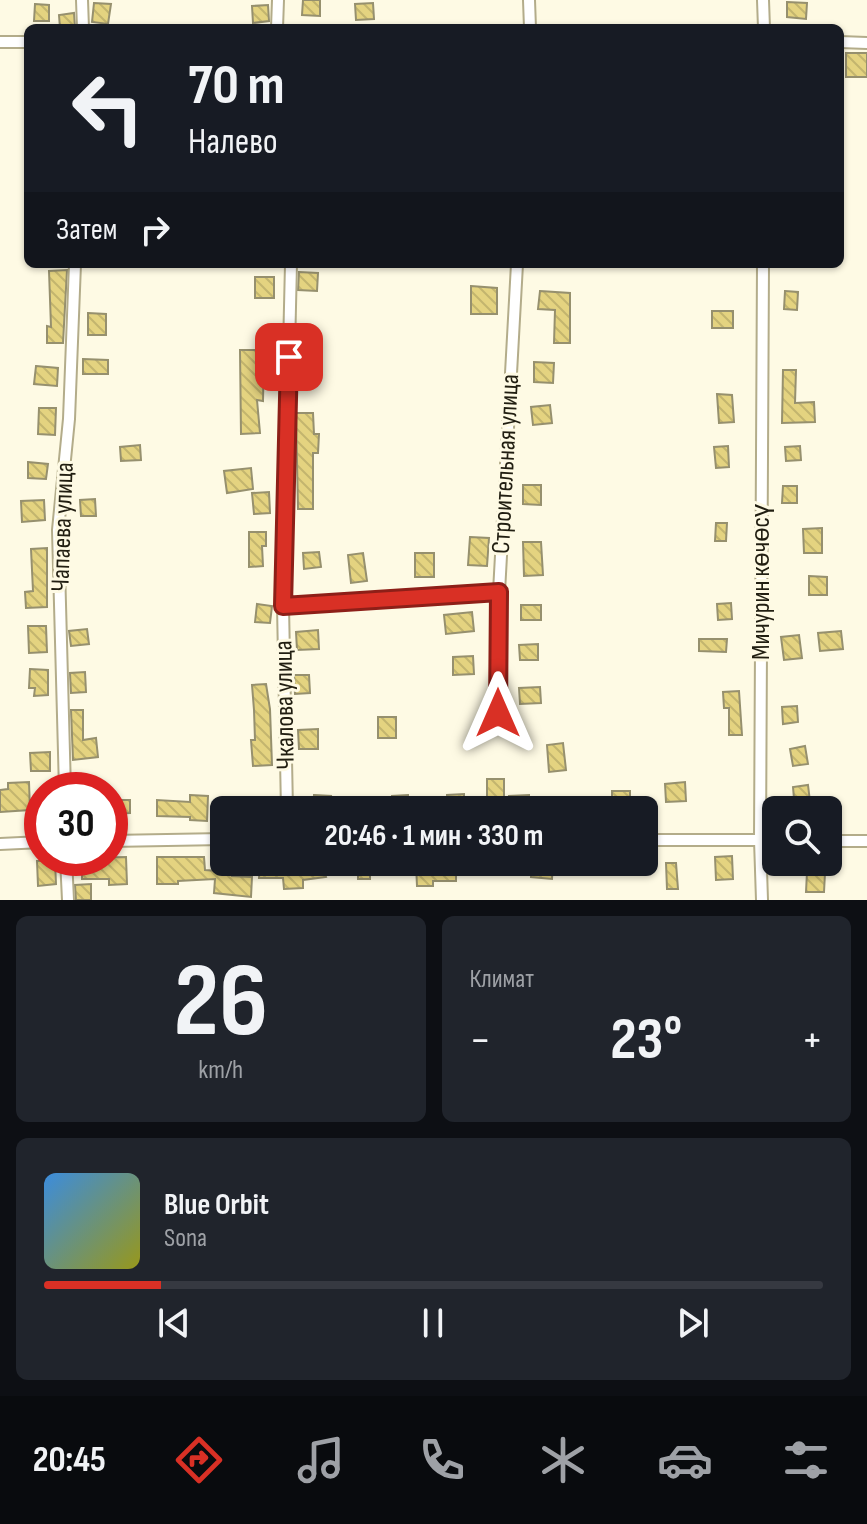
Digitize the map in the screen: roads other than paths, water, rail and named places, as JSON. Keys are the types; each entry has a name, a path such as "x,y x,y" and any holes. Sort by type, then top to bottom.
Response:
{"street":[{"path":"82,0 83,24"},
{"path":"277,24 278,0"},
{"path":"529,0 530,24"},
{"path":"763,0 764,24"},
{"path":"0,42 24,42"},
{"path":"844,42 867,43"},
{"name":"Чапаева улица","path":"65,772 58,530 69,419 75,268"},
{"name":"Чкалова улица","path":"287,796 283,606 291,268"},
{"name":"Строительная улица","path":"498,713 499,592 517,268"},
{"name":"Мичурин көчөсү","path":"762,900 763,268"},
{"path":"283,606 499,592"},
{"path":"128,841 210,839"},
{"path":"658,840 760,840"},
{"path":"842,841 867,841"},
{"path":"0,844 24,843"},
{"path":"67,876 68,900"}]}
